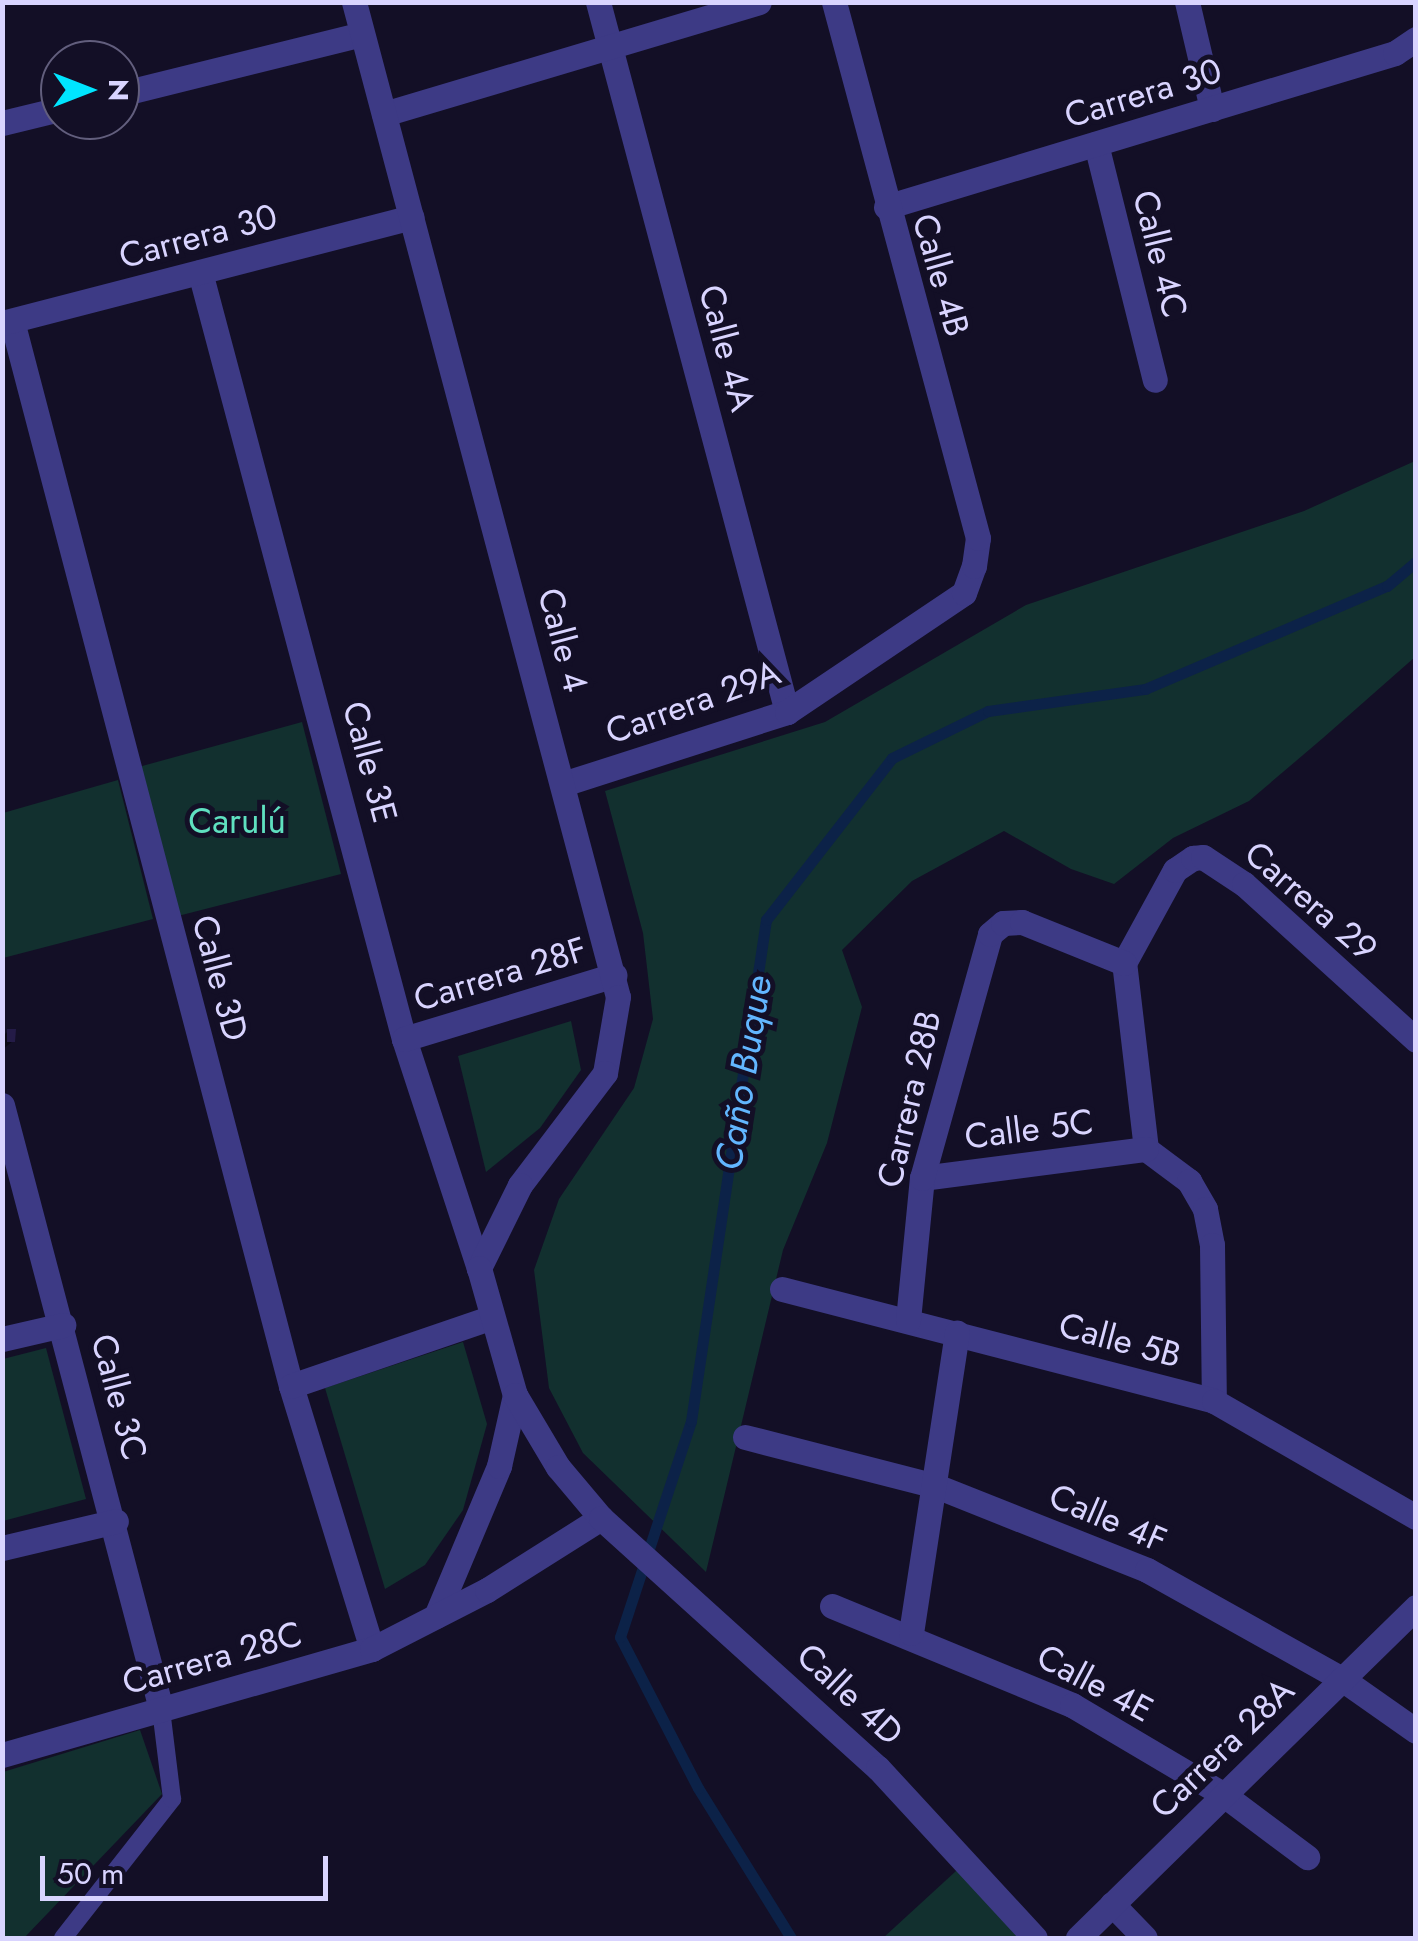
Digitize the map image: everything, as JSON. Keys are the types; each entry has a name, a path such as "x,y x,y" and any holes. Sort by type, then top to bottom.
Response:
{"street":[{"name":"Calle 4","path":"354,2 615,976 617,1022 605,1073 520,1185 480,1268"},
{"name":"Calle 4A","path":"598,2 787,712"},
{"path":"384,114 759,2"},
{"name":"Calle 4B","path":"834,2 978,538 974,566"},
{"path":"1187,2 1212,109"},
{"path":"140,89 362,34"},
{"name":"Carrera 30","path":"886,207 1395,53 1416,38"},
{"path":"2,124 40,114"},
{"name":"Calle 4C","path":"1096,144 1155,380"},
{"name":"Carrera 30","path":"7,322 412,216"},
{"name":"Calle 3E","path":"200,272 404,1040 480,1268"},
{"name":"Calle 3D","path":"7,322 291,1386 372,1649"},
{"name":"Carrera 29A","path":"566,784 787,712 964,594 974,566"},
{"name":"Carrera 29","path":"1124,963 1175,870 1204,857 1244,884 1416,1040"},
{"name":"Carrera 28B","path":"908,1320 922,1178 990,934 1003,923 1022,922 1124,963"},
{"path":"1124,963 1146,1149 1189,1182 1205,1209 1212,1246 1214,1401"},
{"name":"Carrera 28F","path":"404,1040 615,976"},
{"name":"Calle 3C","path":"2,1104 8,1141 116,1520 161,1709"},
{"name":"Calle 5C","path":"922,1178 1146,1149"},
{"path":"480,1268 490,1318 514,1394 558,1467 610,1526"},
{"name":"Calle 5B","path":"782,1289 1214,1401 1416,1517"},
{"path":"291,1386 490,1318"},
{"path":"2,1340 63,1326"},
{"path":"911,1633 957,1333"},
{"path":"436,1616 499,1466 514,1394"},
{"name":"Calle 4F","path":"744,1437 936,1486 1147,1570 1342,1678 1416,1731"},
{"path":"2,1548 116,1520"},
{"name":"Carrera 28C","path":"2,1755 372,1649 610,1526"},
{"name":"Calle 4D","path":"610,1526 878,1768 1035,1938"},
{"name":"Calle 4E","path":"832,1606 911,1633 1072,1705 1224,1795 1307,1857"},
{"name":"Carrera 28A","path":"1078,1938 1416,1606"},
{"path":"1112,1904 1145,1938"}],"lane":[{"path":"63,1938 172,1799 161,1709"}],"green space":[{"path":"1415,461 1415,657 1323,738 1249,801 1173,838 1114,884 1071,869 1004,831 912,881 842,950 862,1007 827,1143 783,1250 706,1572 583,1453 549,1388 534,1270 559,1199 634,1088 653,1019 643,933 605,791 825,722 1026,605 1304,511"},
{"name":"Carulú","path":"302,722 341,874 174,917 135,768"},
{"name":"Carulú","path":"118,780 153,919 3,958 3,813"},
{"path":"571,1021 581,1070 540,1128 486,1172 458,1056"},
{"path":"463,1342 487,1424 463,1510 425,1565 385,1589 325,1388"},
{"path":"46,1348 86,1499 3,1521 3,1359"},
{"path":"140,1730 162,1794 24,1938 3,1938 3,1772"},
{"path":"968,1860 1029,1938 883,1938"}],"building":[{"path":"7,1029 16,1029 15,1042 7,1042"}],"waterway":[{"name":"Caño Buque","path":"791,1938 698,1788 620,1637 691,1421 766,920 892,758 988,711 1145,689 1387,586 1416,562"}]}
